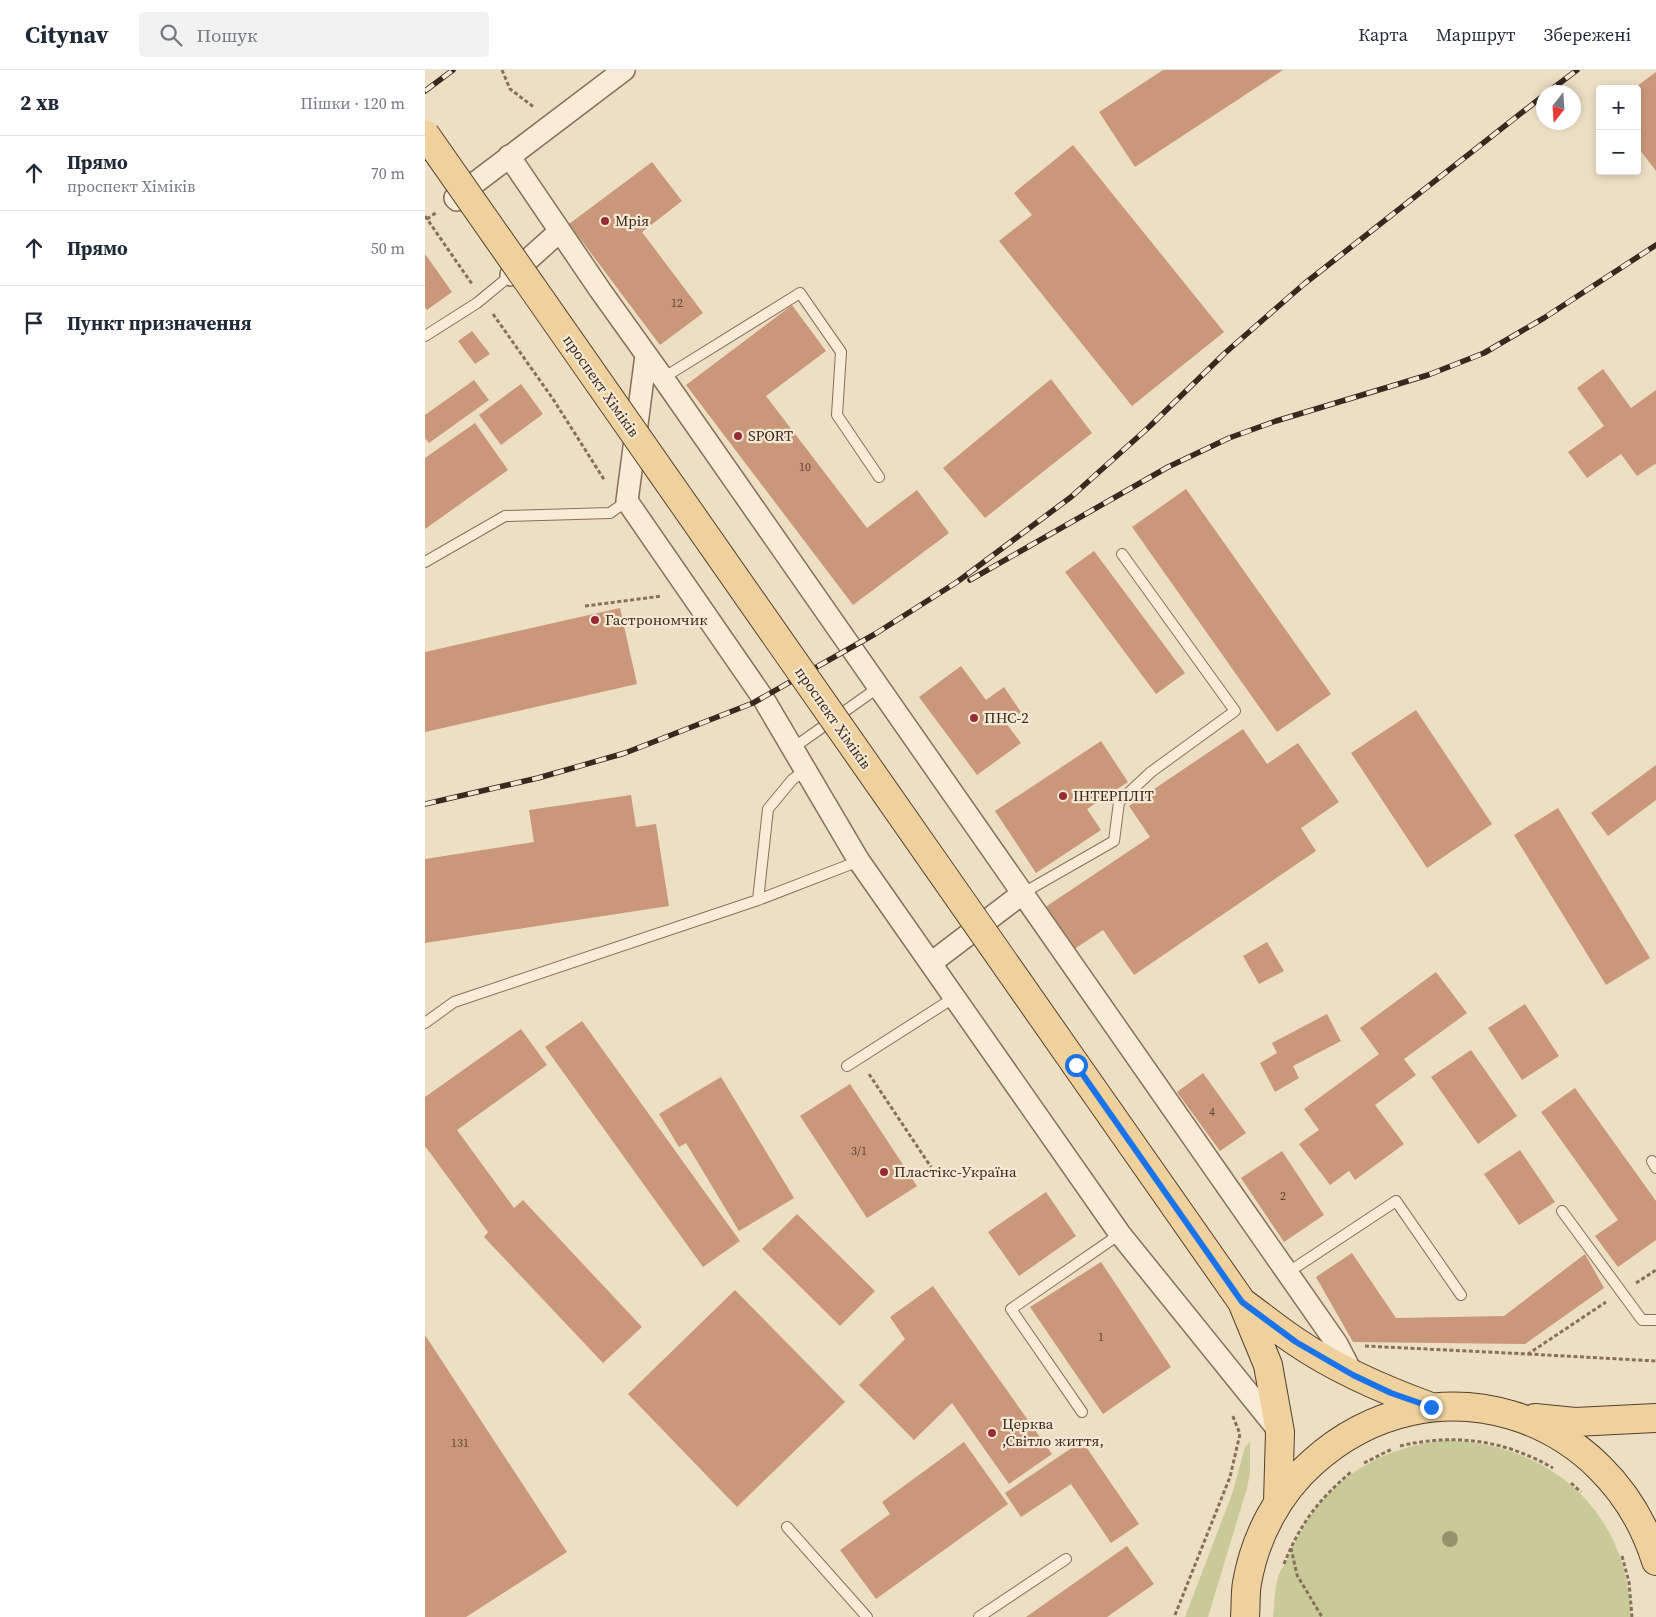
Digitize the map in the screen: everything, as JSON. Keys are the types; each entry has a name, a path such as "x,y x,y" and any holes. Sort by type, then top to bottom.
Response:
{"main road":[{"name":"проспект Хіміків","path":"425,134 1242,1302"},
{"path":"1242,1302 1296,1342 1353,1375 1391,1393 1431,1407"},
{"path":"1242,1302 1268,1365 1280,1432 1278,1502"},
{"path":"1245,1617 1247,1584 1253,1555 1264,1528 1278,1502 1301,1472 1329,1448 1360,1428 1394,1415 1431,1407 1461,1406 1491,1409 1520,1417 1553,1432 1584,1451 1610,1476 1632,1505 1649,1537 1656,1561"},
{"path":"1520,1417 1575,1422 1656,1418"}],"street":[{"path":"624,70 455,198 511,275 565,357 633,452"},
{"path":"509,156 1337,1344 1353,1375"},
{"path":"511,275 560,231"},
{"path":"646,355 627,501 763,698 859,861 1120,1234 1280,1432"},
{"path":"931,964 1023,892"}],"lane":[{"path":"425,336 477,303 511,275"},
{"path":"663,378 800,293 841,352 837,415 879,477"},
{"path":"425,562 505,516 609,513 627,501"},
{"path":"1023,892 1113,841 1119,802 1151,772 1235,711 1122,554"},
{"path":"793,748 879,687"},
{"path":"758,900 768,809 792,780 805,770"},
{"path":"425,1023 454,1002 758,900 859,861"},
{"path":"847,1066 955,998"},
{"path":"1287,1273 1396,1201 1461,1296"},
{"path":"1562,1211 1641,1320 1656,1320"},
{"path":"1082,1412 1011,1309 1120,1234"},
{"path":"787,1527 867,1617"},
{"path":"979,1617 1065,1559"}],"path":[{"path":"501,70 510,89 537,110 546,128"},
{"path":"585,606 668,595"},
{"path":"859,1059 931,1167"},
{"path":"1528,1354 1656,1270"},
{"path":"1337,1344 1656,1361"},
{"path":"1361,1465 1398,1447 1413,1443 1444,1439 1468,1439 1512,1448 1534,1458 1558,1473"},
{"path":"1284,1564 1303,1522 1317,1503 1353,1470"},
{"path":"1569,1481 1587,1499"},
{"path":"1291,1547 1297,1575 1323,1617"},
{"path":"1619,1550 1629,1582 1632,1617"}],"green space":[{"path":"1446,1440 1484,1444 1518,1454 1549,1469 1576,1490 1598,1515 1615,1544 1626,1579 1631,1617 1273,1617 1280,1572 1300,1534 1330,1492 1370,1462 1419,1444"},
{"path":"1250,1442 1250,1473 1247,1488 1208,1617 1185,1617 1232,1494 1245,1447"}],"building":[{"path":"1163,70 1283,70 1135,167 1099,112"},
{"path":"1656,72 1656,171 1641,151 1641,85 1638,85"},
{"path":"1073,145 1224,332 1132,406 999,241 1032,215 1014,193"},
{"path":"652,162 682,201 642,232 703,313 660,345 569,224"},
{"path":"425,254 452,292 427,310 425,307"},
{"path":"792,305 826,351 766,396 867,528 917,490 949,533 853,605 686,385"},
{"path":"472,331 490,354 475,364 458,341"},
{"path":"1603,369 1631,408 1656,390 1656,465 1637,476 1621,454 1587,478 1568,452 1604,426 1577,388"},
{"path":"1051,379 1092,433 985,518 943,468"},
{"path":"474,380 489,400 429,443 425,438 425,415"},
{"path":"521,384 543,414 501,445 479,415"},
{"path":"475,423 508,470 425,529 425,458"},
{"path":"1186,489 1331,694 1277,732 1132,527"},
{"path":"1094,551 1185,673 1156,694 1065,572"},
{"path":"620,608 637,684 425,732 425,652"},
{"name":"ПНС-2","path":"961,666 986,700 1004,687 1021,712 1006,723 1021,743 977,775 919,697"},
{"path":"1416,710 1492,824 1427,868 1351,753"},
{"path":"1243,729 1267,764 1298,743 1339,802 1301,828 1316,851 1134,975 1103,930 1073,950 1044,908 1150,837 1129,806"},
{"name":"ІНТЕРПЛІТ","path":"1101,741 1128,782 1087,809 1101,830 1036,873 995,811"},
{"path":"1656,765 1656,800 1608,836 1591,813"},
{"path":"631,795 636,827 656,824 669,906 425,943 425,859 534,842 529,810"},
{"path":"1558,808 1650,958 1606,985 1514,835"},
{"path":"1267,942 1284,971 1259,984 1243,956"},
{"path":"1436,972 1467,1013 1404,1059 1416,1075 1375,1105 1404,1144 1355,1180 1349,1171 1330,1185 1299,1144 1319,1130 1304,1109 1379,1054 1360,1028"},
{"path":"1525,1004 1559,1056 1522,1080 1488,1028"},
{"path":"1327,1014 1341,1041 1293,1066 1299,1078 1275,1092 1260,1063 1277,1053 1272,1043"},
{"path":"582,1021 740,1241 703,1267 545,1047"},
{"path":"521,1029 547,1065 457,1130 514,1208 523,1200 642,1327 603,1363 484,1237 488,1232 425,1146 425,1097"},
{"path":"1471,1050 1517,1116 1478,1144 1431,1077"},
{"path":"1203,1073 1246,1133 1220,1151 1177,1092"},
{"path":"721,1077 794,1198 739,1231 686,1143 679,1147 659,1114"},
{"path":"850,1084 917,1186 867,1218 800,1116"},
{"path":"1575,1088 1656,1201 1656,1240 1618,1267 1595,1236 1618,1220 1541,1112"},
{"path":"1520,1150 1555,1202 1519,1225 1484,1174"},
{"path":"1282,1151 1324,1215 1284,1242 1241,1178"},
{"path":"1046,1192 1076,1236 1019,1276 988,1232"},
{"path":"797,1214 875,1291 840,1326 762,1249"},
{"path":"1352,1253 1396,1318 1504,1316 1585,1254 1604,1288 1525,1344 1353,1342 1316,1277"},
{"path":"1101,1262 1171,1367 1103,1414 1030,1307"},
{"path":"933,1286 1052,1454 1009,1484 952,1403 914,1440 859,1385 905,1339 890,1317"},
{"path":"735,1290 845,1402 737,1507 628,1394"},
{"path":"425,1335 567,1552 466,1617 425,1617"},
{"path":"1082,1441 1139,1524 1111,1543 1071,1484 1021,1517 1005,1493"},
{"path":"964,1442 1008,1504 876,1599 840,1550 890,1514 882,1502"},
{"path":"1127,1546 1154,1584 1107,1617 1026,1617"}],"railway":[{"path":"425,91 453,70"},
{"path":"1557,85 1577,70"},
{"path":"425,804 538,778 625,753 753,703 875,634 957,582 1071,497 1149,427 1225,353 1304,284 1536,102"},
{"path":"970,580 1168,467 1229,438 1276,421 1428,375 1484,353 1544,318 1656,245"}],"place":[{"name":"Мрія","path":"605,221"},
{"name":"SPORT","path":"738,436"},
{"name":"Гастрономчик","path":"595,620"},
{"name":"ПНС-2","path":"974,718"},
{"name":"ІНТЕРПЛІТ","path":"1063,796"},
{"name":"Пластікс-Україна","path":"884,1172"},
{"name":"Церква ,Світло життя,","path":"992,1433"}],"route":[{"path":"1076,1065 1242,1302 1296,1342 1353,1375 1391,1393 1431,1407"}]}
